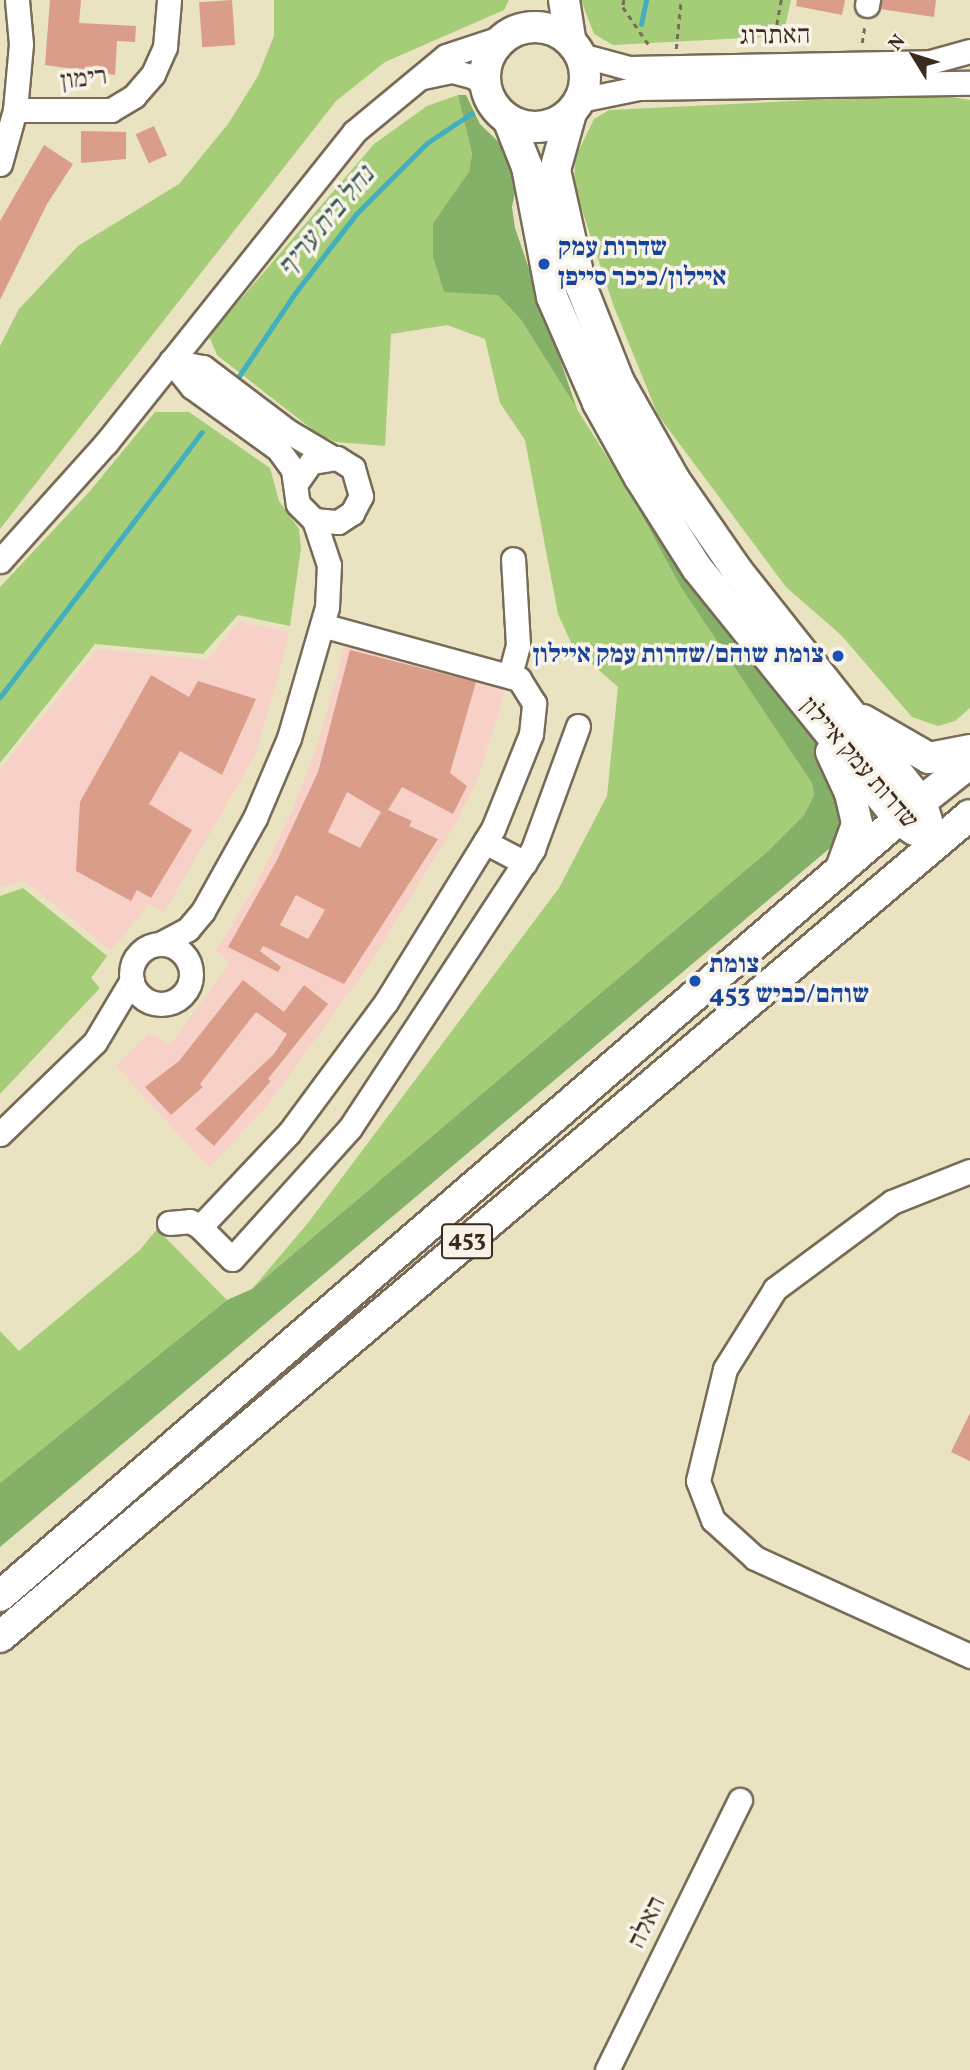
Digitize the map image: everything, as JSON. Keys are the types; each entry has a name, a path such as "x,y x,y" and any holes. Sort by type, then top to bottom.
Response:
{"main road":[{"path":"532,0 486,64 486,87 497,111 508,119 540,127 575,107 586,79 564,0"},
{"path":"509,34 548,28 575,47"},
{"name":"שדרות עמק איילון","path":"575,107 555,170 581,286 619,382 674,479 736,569 844,709 934,845"},
{"name":"שדרות עמק איילון","path":"508,119 527,167 552,297 598,403 697,568 811,711 910,811"},
{"path":"844,709 929,758 970,750"},
{"path":"811,711 850,793 857,824 848,858 829,883"},
{"name":"453","path":"0,1596 910,811 970,763"},
{"name":"453","path":"0,1637 970,815"},
{"path":"0,1583 30,1570"}],"street":[{"path":"0,164 16,110 21,44 17,0"},
{"name":"רימון","path":"16,110 111,110 134,96 153,74 165,47 169,0"},
{"path":"0,561 106,443 354,132 446,55 509,34"},
{"name":"האתרוג","path":"575,47 629,68 930,62 970,51"},
{"path":"408,85 425,76 452,71 474,77 486,87"},
{"name":"האתרוג","path":"575,107 639,88 970,83"},
{"path":"0,1134 102,1034 136,1010 182,994 190,979 192,939 203,911 272,779 323,625 329,586 352,513 361,496 358,477 346,462 333,458 289,432 203,367 171,361"},
{"path":"171,361 192,387 270,440 288,460 297,482 298,504 314,520 325,547 329,586"},
{"path":"297,482 311,462 333,458"},
{"path":"314,520 331,523 352,513"},
{"path":"510,675 518,645 513,559"},
{"path":"200,1227 254,1174 321,1093 386,1002 485,842 519,770 534,715 532,694 510,675 323,625"},
{"path":"169,1223 190,1221 200,1227 232,1259 310,1178 382,1084 525,863 552,807 578,726"},
{"path":"485,842 525,863"},
{"path":"102,1034 132,981 137,957 188,929 203,911"},
{"path":"160,944 177,948 189,966"},
{"path":"132,981 139,994 157,1003"},
{"path":"970,1171 892,1202 775,1289 725,1369 698,1480 713,1520 755,1558 970,1656"},
{"name":"האלה","path":"607,2070 740,1800"}],"path":[{"path":"624,0 622,7 657,56"},
{"path":"676,55 681,0"},
{"path":"769,65 781,0"},
{"path":"862,48 867,2"}],"shaded area":[{"path":"239,622 289,632 279,673 255,755 164,913 149,904 111,951 24,880 0,888 0,769 97,649 207,660"},
{"path":"345,645 505,687 498,716 477,780 456,823 369,965 267,1106 209,1168 116,1066 149,1033 170,1045 230,963 216,951 258,881 293,809 318,743"}],"green space":[{"path":"274,0 509,0 504,10 385,62 336,101 0,529 0,346 19,309 78,246 179,184 228,124 258,76 274,36"},
{"path":"581,0 791,0 783,36 613,45 594,34"},
{"path":"935,94 970,100 970,708 955,721 938,726 912,717 841,635 786,587 658,415 614,307 574,186 575,158 594,119 609,110"},
{"path":"458,95 472,154 469,173 433,223 521,320 631,495 680,586 812,783 814,795 804,815 767,852 252,1289 308,1223 559,888 607,796 618,687 573,647 558,614 525,440 500,403 485,339 447,325 391,334 385,446 336,442 318,434 217,355 209,336 374,144 427,106"},
{"path":"458,95 466,95 480,124 509,152 518,179 512,207 515,228 577,409 521,320 498,295 444,292 433,256 433,223 469,172 472,154"},
{"path":"155,412 189,412 270,468 279,501 299,529 301,548 290,626 238,615 203,654 95,644 0,763 0,587 90,491"},
{"path":"631,495 800,713 837,779 844,820 830,848 0,1547 0,1483 227,1300 252,1289 767,852 804,815 814,795 812,783 680,586"},
{"path":"23,888 107,956 91,978 100,988 0,1094 0,896"},
{"path":"157,1229 227,1300 0,1483 0,1331 19,1351 140,1250"}],"building":[{"path":"50,0 81,0 79,23 136,26 135,42 117,41 115,75 45,65"},
{"path":"232,0 235,45 202,47 199,2"},
{"path":"797,0 845,0 842,15 796,6"},
{"path":"882,0 936,0 934,17 880,9"},
{"path":"154,126 167,155 149,163 136,134"},
{"path":"81,131 126,132 126,159 81,163"},
{"path":"44,145 73,164 47,204 0,300 0,221"},
{"path":"350,650 476,682 450,773 467,786 453,814 402,787 388,810 412,821 409,826 438,839 344,984 263,946 260,951 281,967 278,972 228,947 277,860 318,772","holes":["347,792 381,812 360,848 328,832","296,895 325,910 308,939 280,925"]},
{"path":"151,675 189,697 198,681 256,699 222,775 180,751 149,804 192,830 151,898 137,890 131,901 76,871 80,802"},
{"path":"243,980 284,1012 304,985 328,1004 268,1079 271,1081 214,1146 195,1129 274,1054 287,1034 256,1012 200,1084 203,1087 171,1115 145,1087 179,1061"},
{"path":"970,1413 970,1461 951,1452"}],"waterway":[{"name":"נחל בית עריף","path":"641,24 646,0"},
{"name":"נחל בית עריף","path":"237,379 295,293 356,214 427,143 472,113"},
{"name":"נחל בית עריף","path":"0,697 202,432"}],"place":[{"name":"שדרות עמק איילון/כיכר סייפן","path":"544,264"},
{"name":"צומת שוהם/שדרות עמק איילון","path":"838,656"},
{"name":"צומת שוהם/כביש 453","path":"695,981"}]}
